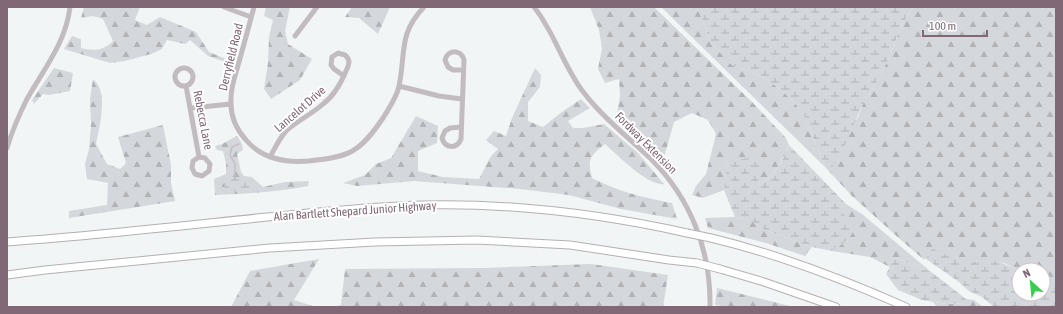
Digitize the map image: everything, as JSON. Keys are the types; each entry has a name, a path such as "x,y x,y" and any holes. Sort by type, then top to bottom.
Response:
{"highway":[{"name":"Alan Bartlett Shepard Junior Highway","path":"7,242 333,210 426,205 487,206 557,211 625,220 711,238 816,270 906,307"},
{"path":"7,276 45,270 270,248 375,242 462,240 570,245 697,263 784,289 836,307"}],"street":[{"path":"7,148 14,127 24,106 63,38 68,23 70,7"},
{"path":"224,7 251,17"},
{"name":"Derryfield Road","path":"254,7 233,83 231,104 236,125 242,135 255,149 270,157 284,161 328,159 350,153 361,146 371,136 392,103 399,86 404,41 407,31 411,22 424,7"},
{"path":"295,36 317,7"},
{"name":"Fordway Extension","path":"534,7 548,29 568,69 584,94 661,170 674,186 687,207 698,229 705,253 709,277 710,307"},
{"name":"Lancelot Drive","path":"270,157 284,133 324,103 335,91 344,76 349,59 344,54 338,53 332,58 331,65 344,76"},
{"path":"461,127 450,128 445,131 442,138 444,144 450,147 458,144 461,139 463,70"},
{"name":"Rebecca Lane","path":"186,86 199,157"},
{"path":"399,86 439,96 462,99"},
{"path":"191,108 231,104"}],"green space":[{"path":"84,7 140,7 135,20 147,25 160,17 196,32 209,52 231,61 231,64 208,56 190,40 185,44 167,40 162,49 151,54 125,61 110,63 64,49 72,36 81,39 81,48 90,50 106,47 113,41 103,19 93,16 81,18"},
{"path":"266,7 290,7 285,31 288,44 312,59 300,80 271,99 264,89 268,63 269,37 273,20 264,16"},
{"path":"352,7 390,7 378,34 359,18 345,17"},
{"path":"590,7 654,7 753,103 786,138 789,145 774,172 760,185 756,172 727,161 724,190 703,198 692,195 696,186 706,174 716,134 708,120 692,113 674,122 665,154 661,162 616,121 620,96 619,79 605,83 598,69 602,48 599,30"},
{"path":"661,7 697,7 709,41 732,65 764,78 780,89 803,113 825,167"},
{"path":"697,7 913,7 902,24 889,58 874,87 864,101 841,154 832,168 825,167 803,113 793,101 780,89 764,78 732,65 709,41"},
{"path":"913,7 1056,7 1056,284 1051,284 1051,262 1011,262 1011,266 1004,263 976,261 967,265 932,249 926,259 923,259 852,196 825,167 858,117 864,101 874,87 889,58 902,24"},
{"path":"54,68 73,73 70,91 49,95 43,94 34,104 32,100"},
{"path":"535,68 541,75 540,87 528,102 528,121 543,127 581,99 590,108 568,121 573,128 583,128 604,124 638,153 664,184 658,184 642,175 605,144 591,158 590,166 592,178 631,194 672,203 677,219 621,209 569,195 520,189 414,181 357,186 343,183 365,175 376,164 391,158 416,116 438,126 437,143 418,151 418,171 443,177 479,179 491,156 498,149 486,140 494,131 506,136 512,118"},
{"path":"93,79 99,86 102,99 99,131 96,144 107,164 120,169 126,163 118,137 163,125 171,165 171,183 175,201 69,218 69,211 107,205 108,183 87,179 85,164 89,149 91,124 90,99"},
{"path":"237,136 242,144 243,150 237,154 241,172 244,176 252,177 263,187 285,182 309,181 308,186 285,190 215,195 214,179 226,174 226,163 223,151 217,150 215,146"},
{"path":"789,145 846,204 843,214 856,227 848,240 832,251 812,247 765,230 749,220 735,217 724,190 727,161 757,157 764,163 756,172 760,185 771,176 778,167"},
{"path":"235,177 247,177 251,179 252,186 240,191 226,191 224,180"},
{"path":"846,204 862,214 930,271 921,269 895,257 890,267 870,257 832,251 848,240 842,214"},
{"path":"735,217 749,220 765,230 812,247 805,256 766,243 708,228 705,218"},
{"path":"931,248 967,264 987,260 1006,265 1011,267 1011,302 1051,302 1051,284 1056,284 1056,307 994,307 982,297 969,291 959,282 926,259"},
{"path":"895,257 921,269 930,271 966,299 964,303 947,304 922,300 898,290 886,274"},
{"path":"319,259 294,300 316,307 231,307 250,271"},
{"path":"591,264 668,275 663,307 334,307 341,305 345,269 484,268"},
{"path":"717,288 794,307 728,307 715,305"},
{"path":"966,299 974,300 983,307 937,307 933,302 947,304 964,303"}],"waterway":[{"path":"235,177 235,164 230,155 232,147 239,144"}]}
